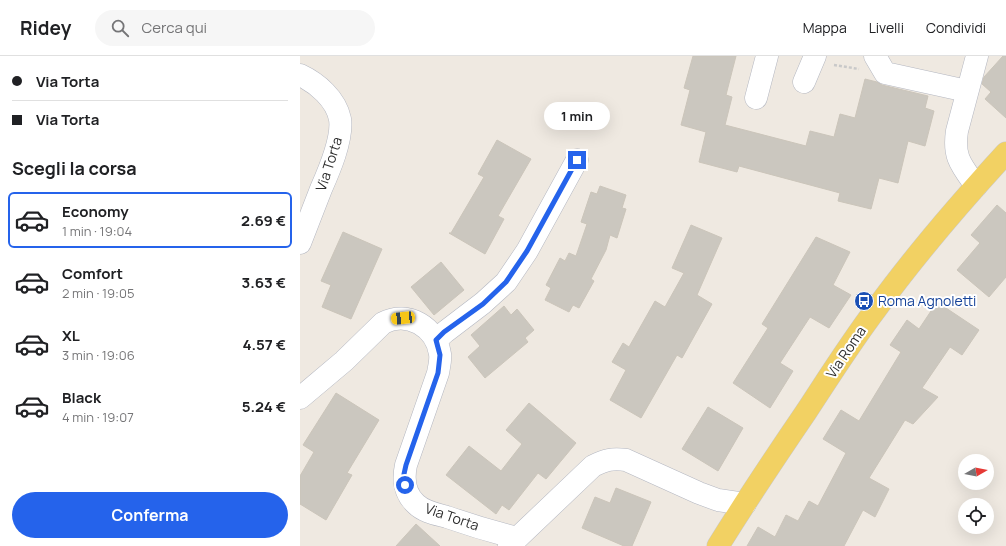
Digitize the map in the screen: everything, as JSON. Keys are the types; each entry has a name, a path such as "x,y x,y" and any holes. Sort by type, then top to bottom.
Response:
{"main road":[{"name":"Via Roma","path":"718,546 875,309 976,186 1006,153"}],"street":[{"path":"756,98 767,56"},
{"path":"976,186 959,160 955,143 967,90 977,56"},
{"path":"804,82 813,59"},
{"path":"880,65 967,90"},
{"name":"Via Torta","path":"300,75 310,80 329,96 340,118 340,128 337,144 329,169 300,243"},
{"path":"300,398 344,361 378,328 389,320 403,318 411,320 426,328 436,340 444,332 483,304 506,282 527,251 577,160"},
{"name":"Via Torta","path":"436,340 440,355 438,373 406,465 404,474 405,485 409,495 416,504 423,509 469,524 513,542"},
{"path":"513,542 593,466 613,459 626,460 718,500 745,504"}],"path":[{"path":"813,59 880,65"}],"building":[{"path":"693,56 736,56 726,95 732,97 725,125 806,146 810,131 834,137 840,114 855,118 865,79 882,85 928,96 925,108 934,111 925,146 908,141 898,183 879,178 871,209 838,201 840,193 739,166 737,172 699,162 706,132 681,125 690,90 684,88"},
{"path":"1003,56 1006,56 1006,118 985,99 991,92 982,84 984,77"},
{"path":"497,140 531,159 498,216 504,219 485,254 449,233 451,233 484,177 478,174"},
{"path":"600,186 626,195 622,208 626,209 617,238 610,235 606,250 591,279 594,281 579,308 573,305 569,312 545,300 551,288 546,285 560,258 565,261 569,253 576,256 587,224 581,222 591,192 597,194"},
{"path":"997,205 1006,213 1006,277 989,297 957,270 980,243 971,235"},
{"path":"691,225 722,238 697,295 712,304 682,358 677,355 641,418 610,400 626,370 612,362 623,343 629,347 655,301 665,307 684,273 672,268"},
{"path":"343,232 382,249 351,319 322,307 331,285 321,281"},
{"path":"816,237 850,252 833,285 851,295 829,328 810,317 780,363 793,371 770,408 733,383 768,328 762,324"},
{"path":"441,262 464,290 434,315 411,287"},
{"path":"937,302 979,330 962,355 950,347 922,388 938,397 913,424 905,420 869,478 889,489 875,517 863,510 844,546 747,546 758,527 775,537 786,515 798,521 809,501 818,506 846,453 823,439 841,410 859,421 901,352 890,345 907,320 919,329"},
{"path":"504,306 511,315 517,309 534,330 525,338 528,342 485,378 468,357 480,346 471,335"},
{"path":"336,393 379,420 347,473 352,475 326,520 300,504 300,476 314,452 303,445"},
{"path":"529,403 576,443 546,479 538,473 509,510 502,505 496,514 446,475 469,446 501,471 522,444 506,430"},
{"path":"708,407 743,428 718,471 682,449"},
{"path":"616,488 651,502 632,546 624,546 582,528 595,497 610,503"},
{"path":"416,524 440,546 396,546"}],"place":[{"name":"Roma Agnoletti","path":"864,301"}],"route":[{"path":"405,485 404,474 406,465 438,373 440,355 436,340 444,332 483,304 506,282 527,251 577,160"}]}
